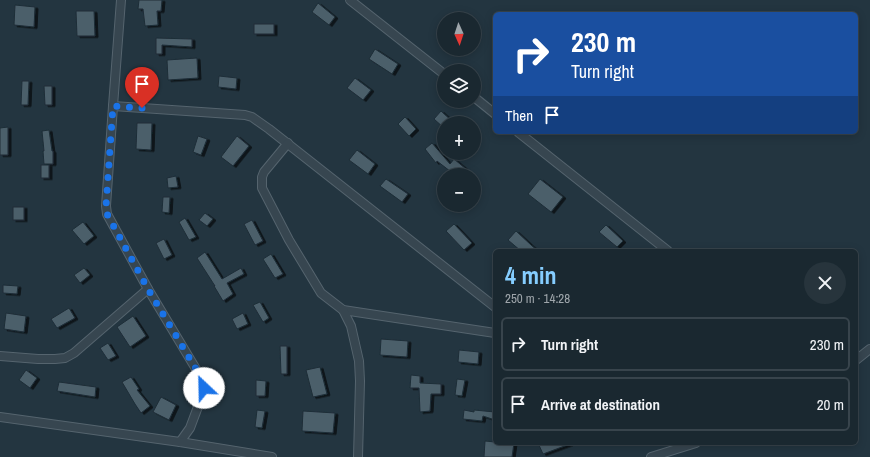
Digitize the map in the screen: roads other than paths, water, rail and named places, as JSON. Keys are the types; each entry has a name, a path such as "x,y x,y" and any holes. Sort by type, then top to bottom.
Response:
{"street":[{"path":"121,0 106,206 107,214 148,289 202,379 204,388 202,396 190,428 180,442"},
{"path":"350,0 437,68"},
{"path":"481,103 493,112"},
{"path":"113,106 245,115 252,117 288,143 493,305"},
{"path":"521,134 665,249"},
{"path":"288,143 264,172 262,177 262,188 289,240 321,293 343,310 351,326 359,361 360,381 358,457"},
{"path":"0,356 38,359 65,358 74,353 148,289"},
{"path":"343,310 493,333"},
{"path":"858,358 870,349"},
{"path":"0,417 180,442 272,457"},
{"path":"650,457 689,445"}]}
